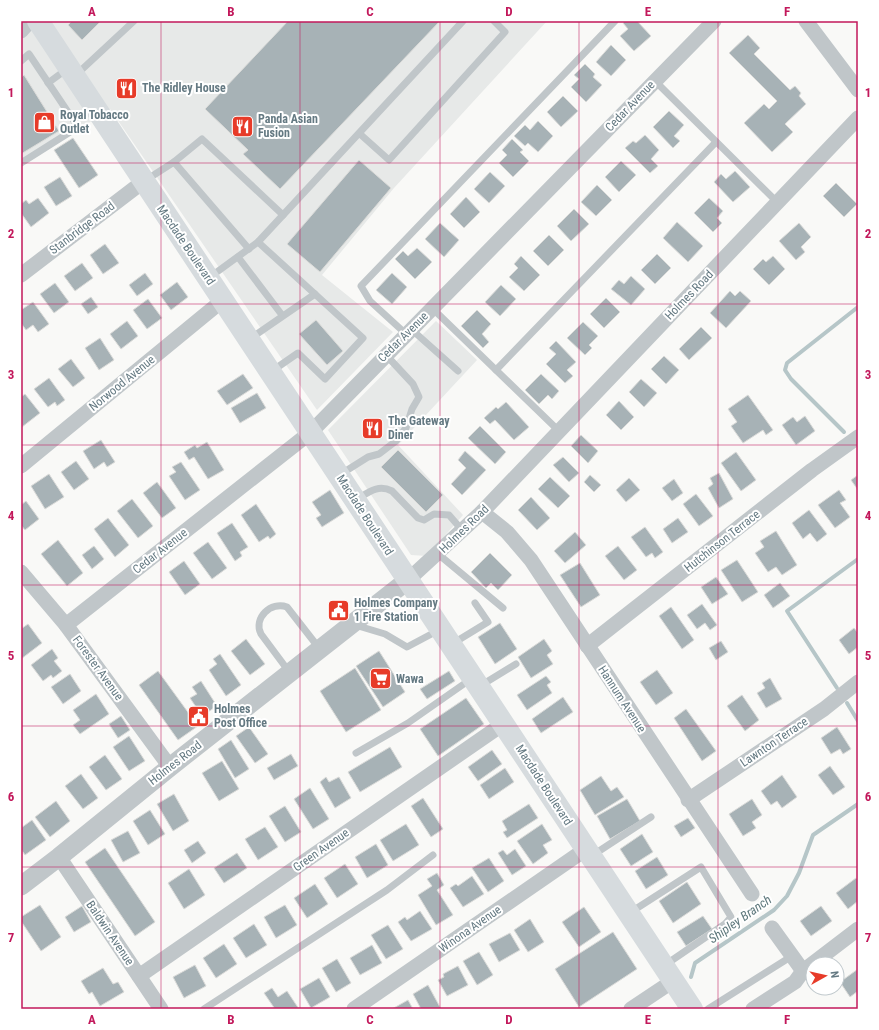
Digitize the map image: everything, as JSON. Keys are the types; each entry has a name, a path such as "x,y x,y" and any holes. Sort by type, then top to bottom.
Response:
{"main road":[{"name":"Macdade Boulevard","path":"38,21 692,1009"}],"street":[{"path":"21,30 30,21"},
{"name":"Cedar Avenue","path":"66,625 311,432 714,21"},
{"path":"806,21 858,90"},
{"name":"Holmes Road","path":"21,886 60,857 170,767 354,624 438,554 482,512 858,118"},
{"name":"Stanbridge Road","path":"21,275 144,181"},
{"name":"Norwood Avenue","path":"21,466 223,300"},
{"name":"Hutchinson Terrace","path":"587,646 812,470 858,437"},
{"name":"Hannum Avenue","path":"482,512 507,532 531,560 688,800 752,894"},
{"name":"Forester Avenue","path":"21,572 66,625 170,767"},
{"name":"Lawnton Terrace","path":"688,800 824,709 858,682"},
{"name":"Green Avenue","path":"139,976 503,724"},
{"name":"Winona Avenue","path":"354,1009 588,853"},
{"name":"Baldwin Avenue","path":"60,857 162,1009"},
{"path":"772,928 803,971"},
{"path":"753,1009 795,982 803,971 858,929"},
{"path":"631,1009 669,974"}],"lane":[{"path":"48,83 72,72 134,21"},
{"path":"208,278 258,242 464,21"},
{"path":"360,134 390,160 505,32 494,21"},
{"path":"458,371 370,300 361,286 615,21"},
{"path":"21,61 29,54 78,127 21,163"},
{"path":"655,81 777,202"},
{"path":"144,181 174,162 202,138 284,215"},
{"path":"496,370 716,142"},
{"path":"174,162 248,249"},
{"path":"258,242 363,338 324,379 298,353 270,372"},
{"path":"238,257 282,315"},
{"path":"249,339 282,315 316,294"},
{"path":"432,308 559,431"},
{"path":"339,475 368,457 379,454 396,441 406,428 412,409 419,397 413,384 386,354"},
{"path":"355,500 377,487 386,488 392,491 418,518 424,520 434,514 449,515 462,530"},
{"path":"438,554 503,608"},
{"path":"354,624 385,634 407,647 446,637 488,622 476,604"},
{"path":"290,673 260,634 258,627 259,620 269,609 275,605 287,607 293,612 320,650"},
{"path":"356,753 476,683 516,664"},
{"path":"588,853 651,817"},
{"path":"204,1009 387,890 433,855"},
{"path":"629,914 701,867 731,917 669,974"},
{"path":"708,1009 792,956"}],"shaded area":[{"path":"21,21 547,21 394,188 322,275 393,332 317,410 110,109 21,167"},
{"path":"436,321 477,360 398,445 463,515 427,556 411,555 328,430"}],"building":[{"path":"72,21 101,21 82,40 68,25"},
{"path":"288,21 440,21 280,189 243,154 248,150 205,109"},
{"path":"625,21 637,21 651,36 634,51 620,36 628,29 623,23"},
{"path":"748,35 760,48 754,54 790,90 795,86 801,93 799,96 806,104 785,124 793,132 772,152 744,123 764,104 769,109 777,101 729,53"},
{"path":"611,45 626,60 611,76 596,62"},
{"path":"585,64 595,74 593,77 602,85 586,102 571,87 579,79 574,75"},
{"path":"24,75 59,131 21,154 21,78"},
{"path":"563,96 578,111 561,127 547,112"},
{"path":"669,111 684,125 674,136 680,141 673,148 653,127"},
{"path":"538,121 553,136 538,152 528,143 525,146 514,136 525,125 530,130"},
{"path":"645,135 659,150 651,159 658,166 650,173 625,148 633,141 636,143"},
{"path":"73,138 98,175 79,188 54,150"},
{"path":"512,139 523,150 520,152 529,161 513,177 499,163 507,155 502,150"},
{"path":"359,160 391,188 320,272 287,244"},
{"path":"621,161 636,175 619,192 605,177"},
{"path":"735,171 750,187 733,202 714,182 721,174 726,179"},
{"path":"490,172 505,186 489,203 474,189"},
{"path":"60,177 72,196 56,206 44,187"},
{"path":"836,183 857,204 844,217 823,196"},
{"path":"597,185 612,200 596,216 581,202"},
{"path":"466,197 480,212 464,228 450,214"},
{"path":"38,198 49,213 31,227 21,213 21,204 26,200 29,204"},
{"path":"709,198 723,211 717,218 722,223 713,232 694,213"},
{"path":"574,209 589,224 571,241 557,226"},
{"path":"677,222 703,246 688,262 663,238"},
{"path":"440,223 459,240 444,257 425,239"},
{"path":"799,223 811,237 801,247 805,252 796,260 779,241"},
{"path":"549,235 564,250 548,266 533,251"},
{"path":"105,244 119,263 103,274 90,255"},
{"path":"417,248 432,262 415,279 395,259 403,251 408,256"},
{"path":"657,254 671,268 655,284 641,270"},
{"path":"521,256 540,275 524,291 509,277 518,268 514,264"},
{"path":"773,256 785,269 769,285 753,269 763,259 766,262"},
{"path":"82,263 93,278 75,291 64,276"},
{"path":"145,273 153,284 137,296 129,285"},
{"path":"392,273 407,287 392,304 376,290"},
{"path":"631,276 645,289 631,305 611,289 619,280 624,284"},
{"path":"177,282 188,297 171,310 160,295"},
{"path":"55,283 69,302 54,313 40,294"},
{"path":"501,285 516,299 500,316 485,302"},
{"path":"730,291 735,296 740,291 751,301 726,328 710,313"},
{"path":"91,297 98,307 88,314 81,304"},
{"path":"606,298 620,312 604,328 590,314"},
{"path":"148,299 162,318 147,329 133,310"},
{"path":"33,302 49,324 38,332 33,325 26,330 21,323 21,310"},
{"path":"477,310 491,324 482,334 489,342 483,348 461,326"},
{"path":"316,320 343,351 327,365 299,334"},
{"path":"127,321 138,336 121,349 110,334"},
{"path":"583,322 598,336 589,345 592,348 585,355 567,338"},
{"path":"701,327 712,338 689,360 679,349"},
{"path":"100,338 114,360 99,370 85,348"},
{"path":"556,341 576,362 567,370 573,376 565,383 546,364 556,354 549,348"},
{"path":"664,356 679,370 666,384 651,369"},
{"path":"71,359 85,378 73,387 58,369"},
{"path":"243,374 253,388 227,405 217,391"},
{"path":"541,374 559,391 552,399 548,395 539,404 525,390"},
{"path":"49,378 65,400 57,406 55,402 48,407 34,389"},
{"path":"641,379 657,393 644,407 629,392"},
{"path":"257,393 266,408 240,423 231,408"},
{"path":"25,394 40,413 22,427 21,397"},
{"path":"748,395 773,430 766,435 763,430 743,443 731,426 737,422 728,409"},
{"path":"619,401 634,417 621,430 606,415"},
{"path":"506,402 529,427 514,440 495,420 490,424 484,418 496,407 498,409"},
{"path":"805,416 815,431 796,445 782,425 793,417 797,422"},
{"path":"480,426 506,452 495,464 468,438"},
{"path":"581,435 598,451 588,463 571,446"},
{"path":"101,440 115,462 107,467 104,462 94,469 83,451"},
{"path":"207,442 224,470 208,479 194,457 189,460 184,452 195,445 197,448"},
{"path":"398,450 443,495 426,512 381,467"},
{"path":"465,451 486,470 462,495 451,484 466,468 458,460"},
{"path":"736,452 756,480 741,491 721,463"},
{"path":"563,457 579,473 569,482 553,465"},
{"path":"76,461 89,479 74,490 61,472"},
{"path":"181,462 200,490 185,500 169,476 176,472 172,467"},
{"path":"719,473 733,499 719,508 708,488 713,484 710,478"},
{"path":"49,474 64,497 45,509 31,486"},
{"path":"590,475 601,485 594,492 584,482"},
{"path":"858,475 858,490 851,480"},
{"path":"550,477 570,496 558,508 538,489"},
{"path":"629,478 640,490 626,502 616,490"},
{"path":"674,479 683,493 672,501 662,488"},
{"path":"157,482 176,508 162,518 143,493"},
{"path":"330,490 344,513 322,527 316,518 321,515 312,502"},
{"path":"839,490 846,500 840,503 850,517 835,528 818,505"},
{"path":"696,494 713,516 699,526 683,504"},
{"path":"531,497 550,518 537,530 518,510"},
{"path":"132,499 153,526 138,538 117,511"},
{"path":"26,501 39,519 25,530 21,525 21,505"},
{"path":"256,504 276,534 270,539 268,536 259,542 241,515"},
{"path":"809,510 827,534 817,542 810,533 803,539 792,523"},
{"path":"108,518 129,545 115,557 94,529"},
{"path":"678,518 688,532 672,543 663,529"},
{"path":"232,523 248,547 240,552 242,556 235,561 217,533"},
{"path":"645,527 663,552 655,558 652,553 646,557 631,537"},
{"path":"776,531 797,565 782,575 776,567 768,572 755,553 764,547 760,541"},
{"path":"575,532 586,545 565,563 554,551"},
{"path":"58,540 83,573 67,586 41,554"},
{"path":"208,542 227,568 212,579 193,553"},
{"path":"94,546 104,559 92,569 82,555"},
{"path":"618,546 637,570 624,580 605,556"},
{"path":"490,553 512,575 498,590 491,583 486,588 471,572"},
{"path":"737,560 758,592 742,602 721,570"},
{"path":"184,561 200,584 185,595 169,572"},
{"path":"580,563 600,595 581,607 560,575"},
{"path":"716,577 728,594 712,604 701,587"},
{"path":"780,583 790,596 773,608 764,595"},
{"path":"702,604 717,625 710,630 705,623 697,629 687,615"},
{"path":"671,607 694,640 682,649 659,616"},
{"path":"500,623 517,649 495,664 478,637"},
{"path":"28,624 42,643 21,659 21,629"},
{"path":"854,628 858,633 858,647 849,654 839,640"},
{"path":"246,639 265,664 250,675 231,651"},
{"path":"544,639 552,651 547,655 553,664 531,678 518,657"},
{"path":"721,641 728,652 716,660 709,648"},
{"path":"52,649 58,658 54,661 62,671 53,678 51,675 43,681 31,665"},
{"name":"Wawa","path":"379,651 405,692 383,707 356,666"},
{"path":"220,654 241,685 226,696 209,670 217,664 213,659"},
{"path":"355,668 381,710 346,732 320,691"},
{"path":"657,670 673,693 656,705 640,682"},
{"path":"158,671 198,726 178,740 139,685"},
{"path":"449,671 455,681 427,699 420,689"},
{"path":"70,674 81,691 63,704 51,687"},
{"path":"546,676 551,682 547,685 552,693 527,710 517,695"},
{"path":"770,678 782,699 766,708 757,693 765,688 762,683"},
{"path":"201,681 217,706 202,716 190,698 197,694 192,687"},
{"path":"96,694 109,714 80,734 73,725 80,720 73,710"},
{"path":"742,695 759,720 745,731 727,706"},
{"path":"563,697 573,712 541,733 532,719"},
{"path":"466,698 484,724 438,756 420,729"},
{"path":"686,709 716,751 702,761 674,718"},
{"path":"121,716 130,730 118,738 109,724"},
{"path":"249,727 268,754 255,763 236,736"},
{"path":"837,727 851,749 843,754 840,749 831,754 821,738"},
{"path":"129,736 145,761 129,771 113,747"},
{"path":"231,740 249,769 235,778 218,749"},
{"path":"390,747 402,767 360,792 348,772"},
{"path":"492,750 502,764 478,781 468,767"},
{"path":"291,754 298,766 274,780 267,768"},
{"path":"105,755 122,779 106,790 89,767"},
{"path":"222,761 239,789 219,801 202,773"},
{"path":"830,766 845,787 833,795 818,775"},
{"path":"505,768 514,782 489,799 480,785"},
{"path":"81,774 98,798 83,809 65,786"},
{"path":"782,775 797,797 782,808 777,801 771,805 761,791"},
{"path":"601,776 611,791 617,787 624,797 595,815 580,790"},
{"path":"326,777 329,782 339,777 351,798 335,808 320,782"},
{"path":"310,788 329,819 313,829 294,799"},
{"path":"174,794 189,821 173,831 157,804"},
{"path":"423,798 443,829 431,837 411,806"},
{"path":"627,799 640,821 610,839 597,816"},
{"path":"752,799 762,815 752,822 756,828 743,836 729,814"},
{"path":"56,801 70,821 50,837 35,817"},
{"path":"529,804 538,818 507,838 503,832 507,830 502,821"},
{"path":"285,806 301,832 285,842 269,816"},
{"path":"150,810 165,834 148,845 133,821"},
{"path":"688,818 695,828 681,837 674,826"},
{"path":"32,820 46,840 25,855 21,849 21,828"},
{"path":"406,824 419,845 393,861 380,840"},
{"path":"542,824 552,840 543,845 548,853 533,864 517,841"},
{"path":"265,827 278,847 258,860 245,839"},
{"path":"128,831 140,853 123,862 111,840"},
{"path":"642,834 653,852 631,866 620,849"},
{"path":"198,841 206,853 192,863 184,850"},
{"path":"376,844 388,865 367,878 355,857"},
{"path":"105,848 155,922 135,936 85,862"},
{"path":"515,849 526,866 512,875 498,853 503,850 507,855"},
{"path":"237,853 247,868 224,883 214,868"},
{"path":"657,857 668,875 646,889 635,871"},
{"path":"489,858 504,881 488,892 472,868"},
{"path":"345,864 358,884 337,898 324,878"},
{"path":"189,869 205,895 184,909 168,883"},
{"path":"437,873 444,885 437,890 453,915 436,925 418,895 432,886 427,879"},
{"path":"472,876 484,894 463,907 450,888 456,884 458,886"},
{"path":"856,878 858,880 858,901 848,909 836,893"},
{"path":"687,882 701,904 673,923 659,901"},
{"path":"315,884 328,904 307,918 294,898"},
{"path":"40,905 61,937 41,951 21,921 21,917"},
{"path":"285,905 297,925 276,938 264,917"},
{"path":"82,906 91,922 74,932 65,917"},
{"path":"821,906 832,921 811,936 800,921"},
{"path":"584,907 601,932 579,947 562,922"},
{"path":"420,911 432,929 411,941 398,922 405,917 407,920"},
{"path":"703,916 712,929 686,946 677,932"},
{"path":"530,919 544,942 528,952 514,930"},
{"path":"254,924 267,945 246,958 233,938"},
{"path":"388,925 403,949 386,959 371,935"},
{"path":"613,932 637,969 579,1007 555,969"},
{"path":"510,933 520,950 499,962 489,944"},
{"path":"224,944 237,964 216,978 203,958"},
{"path":"372,945 382,963 360,975 350,958"},
{"path":"479,952 493,975 477,985 463,961"},
{"path":"337,959 351,983 336,992 322,968"},
{"path":"195,965 206,986 184,998 173,977"},
{"path":"458,966 468,985 447,996 438,980 444,977 443,974"},
{"path":"103,968 113,984 118,982 124,992 100,1006 92,992 89,994 81,981"},
{"path":"858,969 858,991 850,997 845,990 845,978"},
{"path":"319,978 330,997 311,1008 300,989"},
{"path":"428,985 441,1009 421,1009 413,994"},
{"path":"272,988 278,997 287,991 299,1009 275,1009 264,993"},
{"path":"408,1000 413,1009 392,1009"}],"waterway":[{"name":"Shipley Branch","path":"844,432 791,379 785,370 787,363 858,307"},
{"name":"Shipley Branch","path":"837,688 787,611 858,559"},
{"name":"Shipley Branch","path":"847,703 858,721"},
{"name":"Shipley Branch","path":"691,977 695,963 774,910 787,896 799,873 813,835 858,804"}],"place":[{"name":"The Ridley House","path":"127,88"},
{"name":"Royal Tobacco Outlet","path":"44,122"},
{"name":"Panda Asian Fusion","path":"243,126"},
{"name":"The Gateway Diner","path":"372,428"},
{"name":"Holmes Company 1 Fire Station","path":"339,610"},
{"name":"Wawa","path":"381,679"},
{"name":"Holmes Post Office","path":"198,716"}]}
